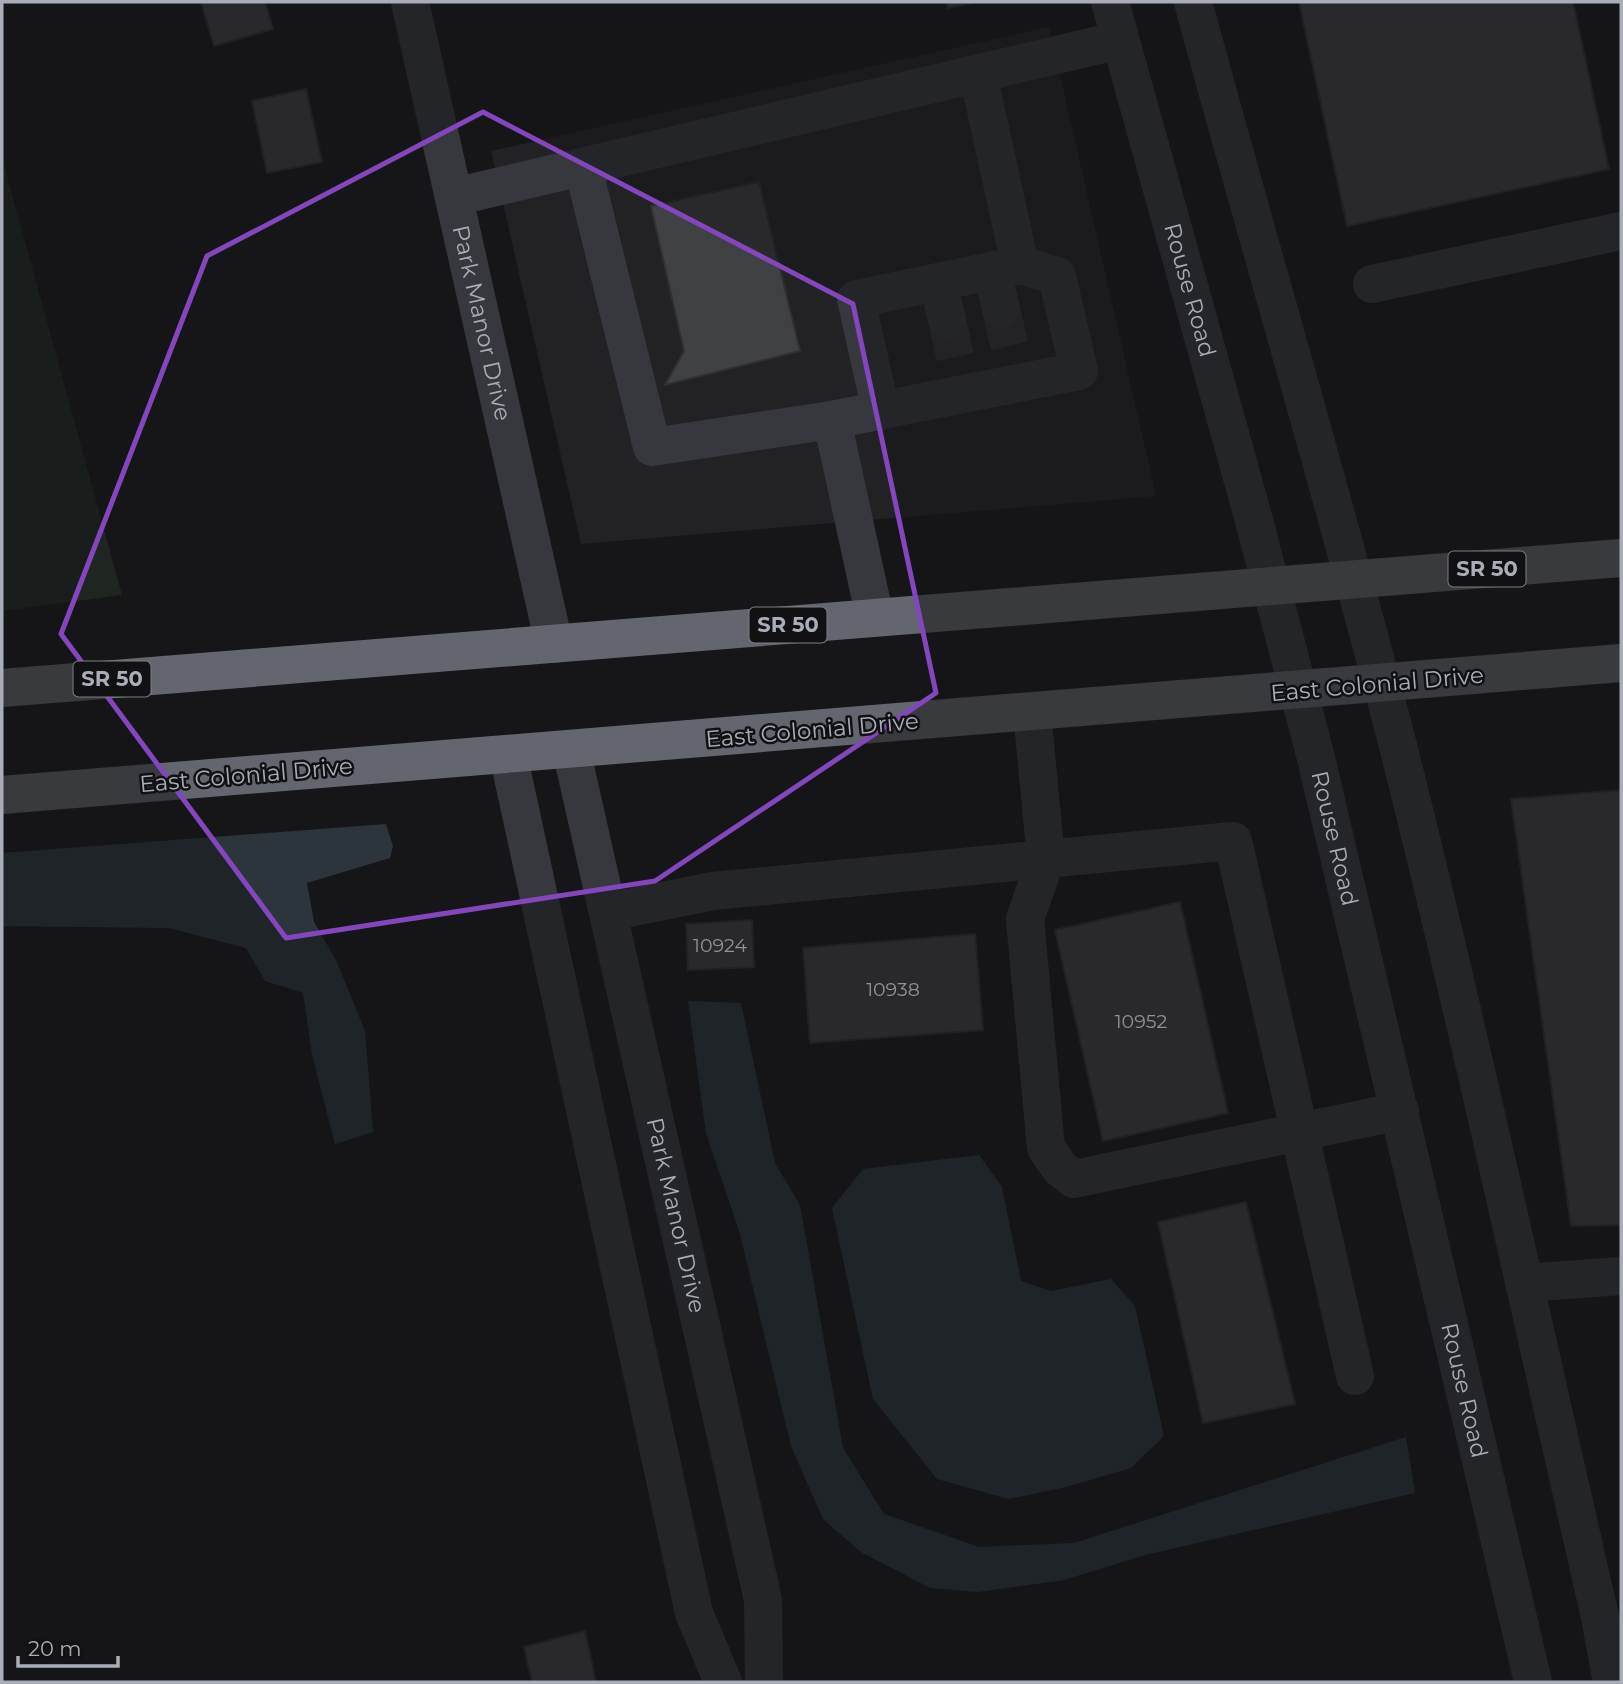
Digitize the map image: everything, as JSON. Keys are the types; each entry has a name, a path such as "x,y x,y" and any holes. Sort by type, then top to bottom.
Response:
{"highway":[{"name":"SR 50","path":"2,688 1621,558"},
{"name":"East Colonial Drive","path":"2,795 1621,663"}],"street":[{"name":"Park Manor Drive","path":"410,2 554,644"},
{"name":"Rouse Road","path":"1110,2 1298,690 1400,1111 1533,1682"},
{"path":"1193,2 1381,683 1472,1058 1596,1598 1612,1682"},
{"path":"454,197 1120,40"},
{"path":"978,74 1006,268 1001,309"},
{"path":"583,167 652,447 881,411 961,384 1016,372 1079,371 1058,276 1006,268 856,299 881,411"},
{"path":"1372,284 1621,231"},
{"path":"938,282 947,320"},
{"path":"832,420 875,618"},
{"path":"1032,712 1046,859 1025,919 1046,1148 1060,1168 1074,1179 1400,1111"},
{"name":"Park Manor Drive","path":"571,749 762,1600 764,1682"},
{"path":"508,754 694,1614 723,1682"},
{"path":"608,912 713,891 1233,841 1355,1376"},
{"path":"1524,1283 1621,1276"}],"highlighted area":[{"path":"483,112 853,304 936,693 655,881 286,938 61,634 207,256"}],"shaded area":[{"path":"1049,27 1156,496 581,544 491,151"},
{"path":"2,158 122,595 2,611"},
{"path":"386,824 393,846 390,858 307,883 314,922 336,960 365,1031 373,1132 335,1144 312,1054 303,993 265,981 246,948 169,928 2,926 2,853"},
{"path":"688,1001 741,1003 775,1163 800,1205 843,1448 884,1514 979,1547 1074,1543 1406,1437 1415,1493 1145,1555 1064,1580 978,1592 930,1588 861,1552 823,1519 791,1446 740,1234 706,1133"},
{"path":"979,1155 1002,1187 1021,1281 1051,1291 1111,1279 1135,1306 1164,1436 1131,1468 1062,1488 1009,1499 937,1479 873,1399 832,1208 863,1169"}],"building":[{"path":"201,2 265,2 273,29 214,46"},
{"path":"947,2 976,2 948,8"},
{"path":"1299,2 1573,2 1609,169 1347,226"},
{"path":"306,89 322,162 267,173 252,101"},
{"path":"759,182 800,351 665,385 684,351 651,206"},
{"path":"1621,790 1621,1225 1571,1226 1511,799"},
{"path":"1180,902 1228,1113 1103,1141 1055,930"},
{"path":"752,920 754,967 688,970 686,924"},
{"path":"975,934 983,1030 810,1043 803,948"},
{"path":"1246,1202 1295,1404 1203,1423 1158,1222"},
{"path":"585,1631 596,1682 532,1682 524,1647"}],"tunnel":[{"path":"1001,309 1013,361"},
{"path":"947,320 959,374"}]}
